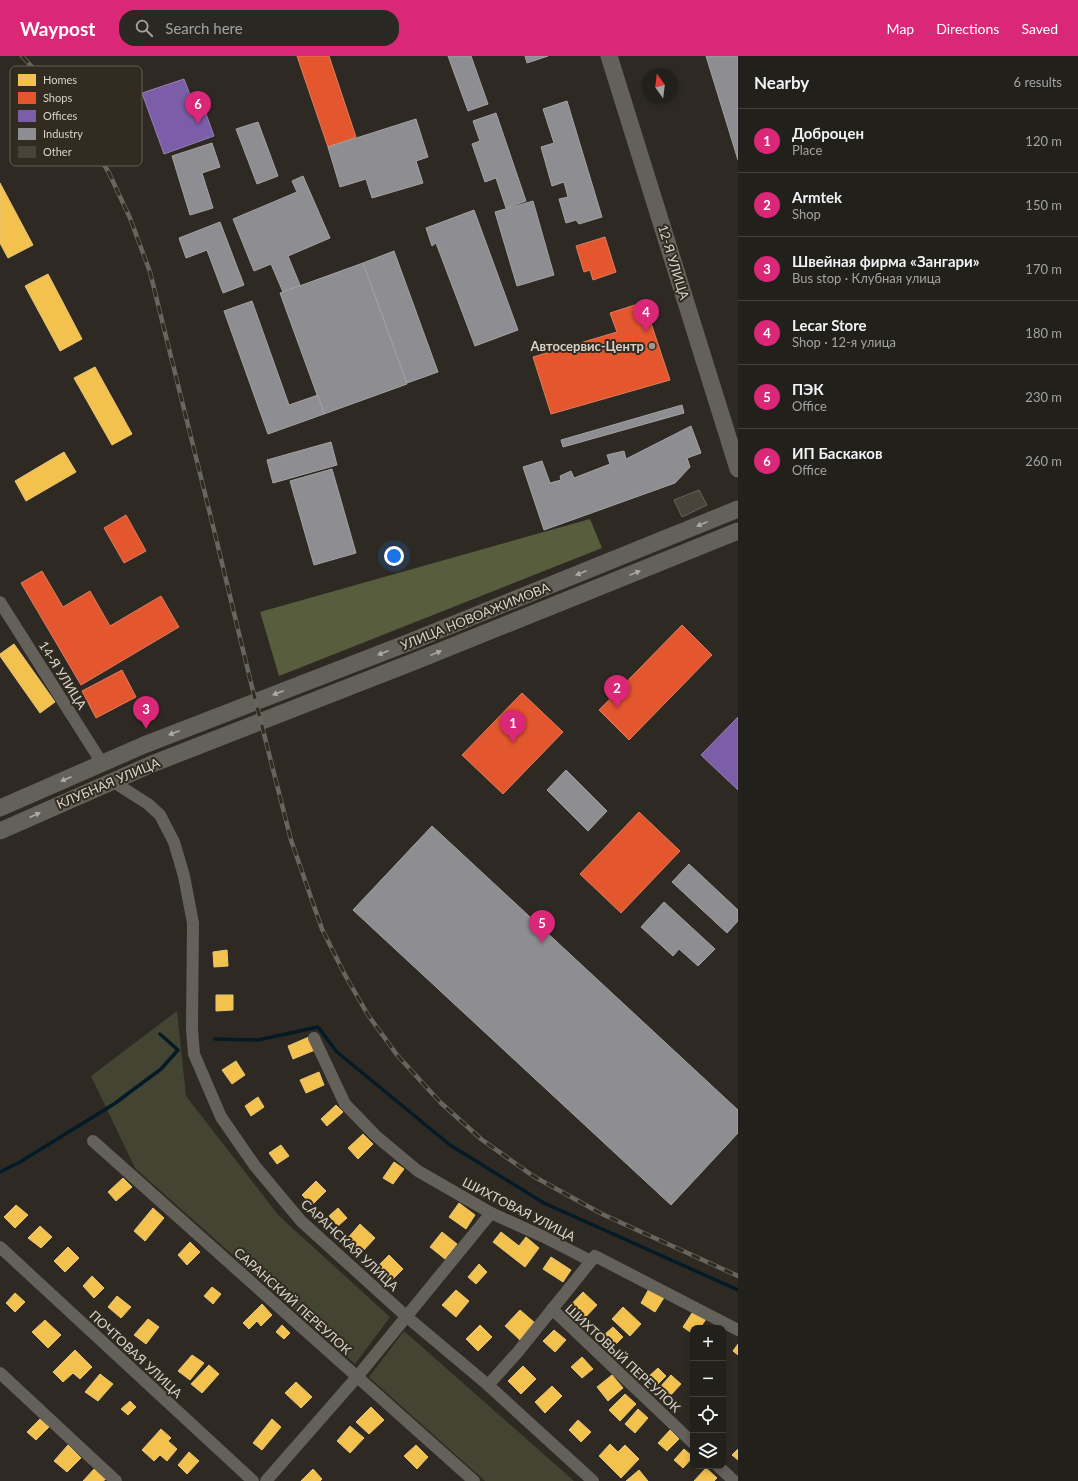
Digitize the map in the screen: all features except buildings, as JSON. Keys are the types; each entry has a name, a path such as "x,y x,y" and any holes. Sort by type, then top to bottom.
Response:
{"main road":[{"name":"12-Я УЛИЦА","path":"610,56 737,461"},
{"name":"УЛИЦА НОВОАЖИМОВА","path":"210,719 315,679 738,509"},
{"name":"УЛИЦА НОВОАЖИМОВА","path":"218,738 322,698 738,531"},
{"name":"КЛУБНАЯ УЛИЦА","path":"0,808 144,745 210,719"},
{"name":"КЛУБНАЯ УЛИЦА","path":"0,831 112,781 218,738"},
{"path":"102,763 112,781"}],"street":[{"name":"14-Я УЛИЦА","path":"1,605 102,763"},
{"name":"САРАНСКАЯ УЛИЦА","path":"112,781 148,804 160,816 174,842 186,883 193,923 192,1029 194,1054 221,1117 255,1166 301,1221 407,1317 488,1385 593,1481"},
{"name":"ШИХТОВАЯ УЛИЦА","path":"314,1038 345,1104 376,1136 418,1171 491,1213 681,1299 738,1330"},
{"name":"САРАНСКИЙ ПЕРЕУЛОК","path":"93,1141 474,1481"},
{"path":"266,1481 357,1377 491,1213"},
{"name":"ПОЧТОВАЯ УЛИЦА","path":"0,1247 253,1481"},
{"name":"ШИХТОВЫЙ ПЕРЕУЛОК","path":"488,1385 517,1354 593,1258"},
{"name":"ШИХТОВЫЙ ПЕРЕУЛОК","path":"552,1309 690,1440"},
{"path":"0,1373 116,1481"},
{"path":"721,1469 734,1481"}],"green space":[{"path":"590,519 602,548 279,676 260,612"},
{"path":"177,1011 186,1096 279,1216 390,1317 355,1364 135,1168 91,1076"},
{"path":"404,1331 574,1481 485,1481 369,1377"}],"waterway":[{"path":"215,1039 258,1040 318,1027 337,1052 450,1145 544,1203 738,1290"},
{"path":"0,1172 20,1162 114,1104 161,1069 178,1050 160,1034"}],"railway":[{"path":"22,56 31,66"},
{"path":"105,166 130,218 150,272 291,840 322,929 345,975 368,1015 397,1055 440,1102 481,1139 533,1176 602,1214 738,1276"}],"place":[{"name":"ИП Баскаков","path":"198,124"},
{"name":"Lecar Store","path":"646,332"},
{"name":"Автосервис-Центр","path":"652,346"},
{"name":"Armtek","path":"617,708"},
{"name":"Швейная фирма «Зангари»","path":"146,729"},
{"name":"Доброцен","path":"513,743"},
{"name":"ПЭК","path":"542,943"}]}
